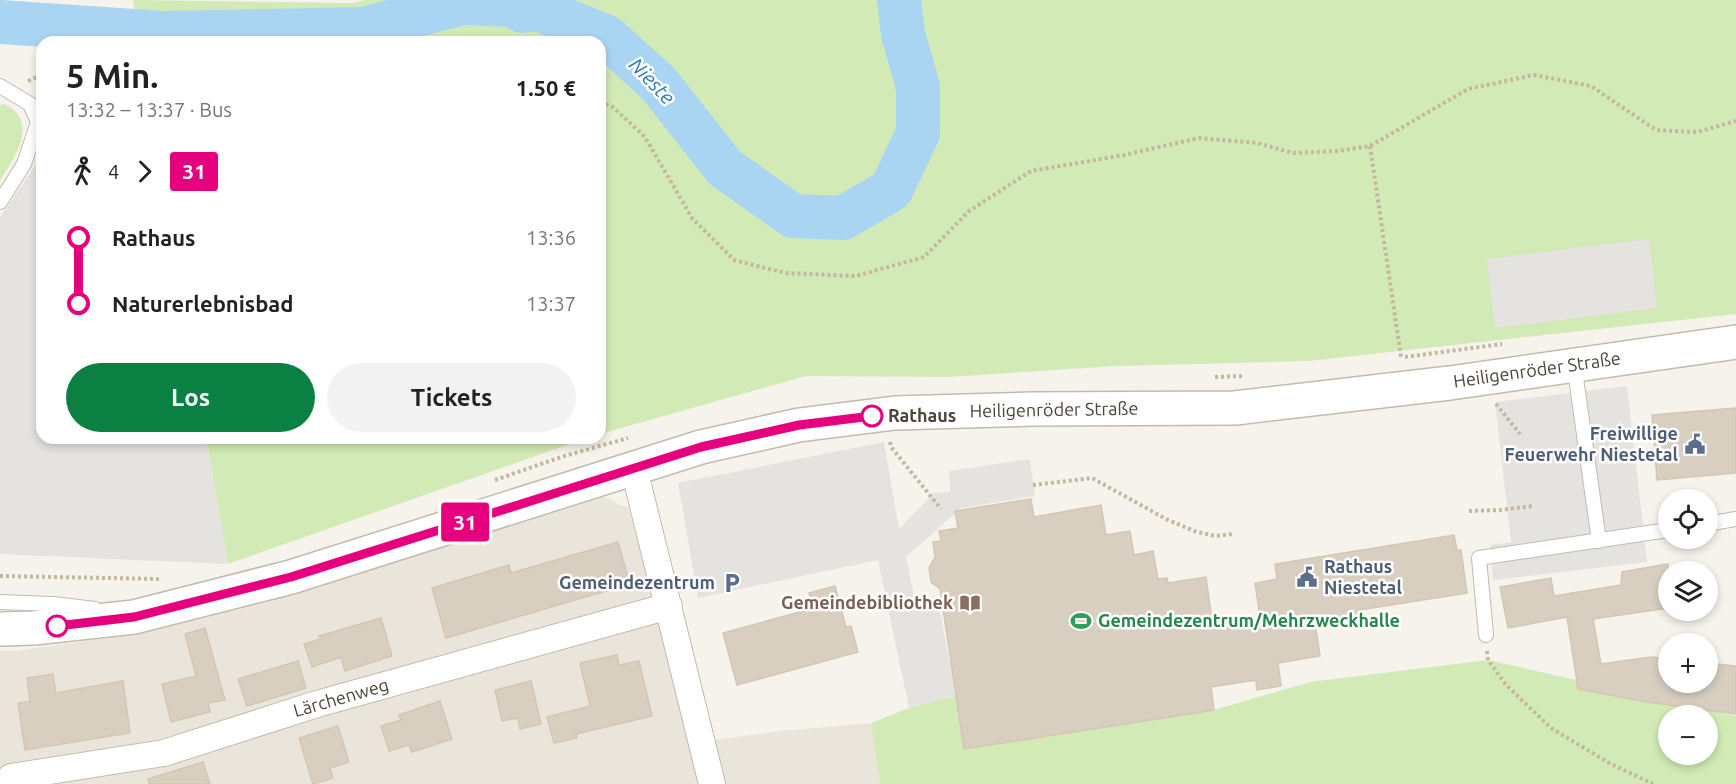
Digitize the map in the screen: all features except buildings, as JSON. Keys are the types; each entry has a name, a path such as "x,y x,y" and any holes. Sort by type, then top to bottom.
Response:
{"street":[{"name":"Heiligenröder Straße","path":"0,628 34,628 134,617 291,577 701,447 799,425 885,414 1033,409 1235,408 1430,386 1736,342"},
{"path":"634,469 712,784"},
{"name":"Lärchenweg","path":"10,775 164,753 317,704 669,606"}],"lane":[{"path":"0,86 30,104 36,118"},
{"path":"0,202 24,164 36,128"},
{"path":"1574,364 1599,541"},
{"path":"1718,522 1736,519"},
{"path":"1486,635 1479,558 1658,532"},
{"path":"0,602 53,604 123,612 134,617"}],"path":[{"path":"606,104 614,107 645,137 692,218 734,260 785,273 856,276 924,257 969,211 1031,171 1124,155 1199,138 1257,144 1293,153 1338,151 1370,146 1468,89 1534,75 1591,86 1656,130 1697,132 1736,122"},
{"path":"1370,146 1401,357"},
{"path":"885,414 891,447 941,509"},
{"path":"1033,485 1092,478 1166,519 1194,531 1215,536 1233,534"},
{"path":"1469,511 1532,506"},
{"path":"1486,635 1488,660 1494,669 1506,685 1551,728 1610,763 1653,784"}],"shaded area":[{"path":"36,163 36,444 207,444 228,564 0,554 0,217"},
{"path":"1649,239 1657,308 1495,328 1487,259"},
{"path":"1627,386 1647,562 1493,580 1490,545 1511,542 1495,402"},
{"name":"Gemeindezentrum","path":"884,442 899,529 934,493 950,492 949,471 1030,459 1035,496 961,508 906,557 915,601 937,596 956,696 909,708 878,560 698,598 678,483"},
{"path":"604,497 628,508 700,742 781,731 871,723 880,784 0,784 0,651 15,651 129,635 241,607"}],"green space":[{"path":"133,0 353,3 366,0 1736,0 1736,314 1309,361 1116,366 948,377 806,376 606,432 606,36 139,36"},
{"path":"4,104 15,111 21,120 23,130 17,151 0,181 0,105"},
{"path":"207,444 570,444 228,564"},
{"path":"1488,660 1687,705 1658,705 1658,765 1718,765 1718,712 1736,716 1736,784 880,784 871,723 909,708 956,696 964,749 1214,710 1310,682"}],"waterway":[{"name":"Nieste","path":"606,37 658,83 725,168 793,216 843,218 891,190 918,133 918,87 903,34 899,0"},
{"name":"Nieste","path":"0,22 163,33 363,29 463,3 511,5 522,11 538,9 605,36"}],"bus line":[{"name":"31","path":"57,626 134,617 291,577 701,447 799,425 872,416"}],"place":[{"name":"Rathaus","path":"872,416"},
{"name":"Freiwillige Feuerwehr Niestetal","path":"1695,444"},
{"name":"Rathaus Niestetal","path":"1307,577"},
{"name":"Gemeindezentrum","path":"732,583"},
{"name":"Gemeindebibliothek","path":"970,603"},
{"name":"Gemeindezentrum/Mehrzweckhalle","path":"1081,621"}]}
